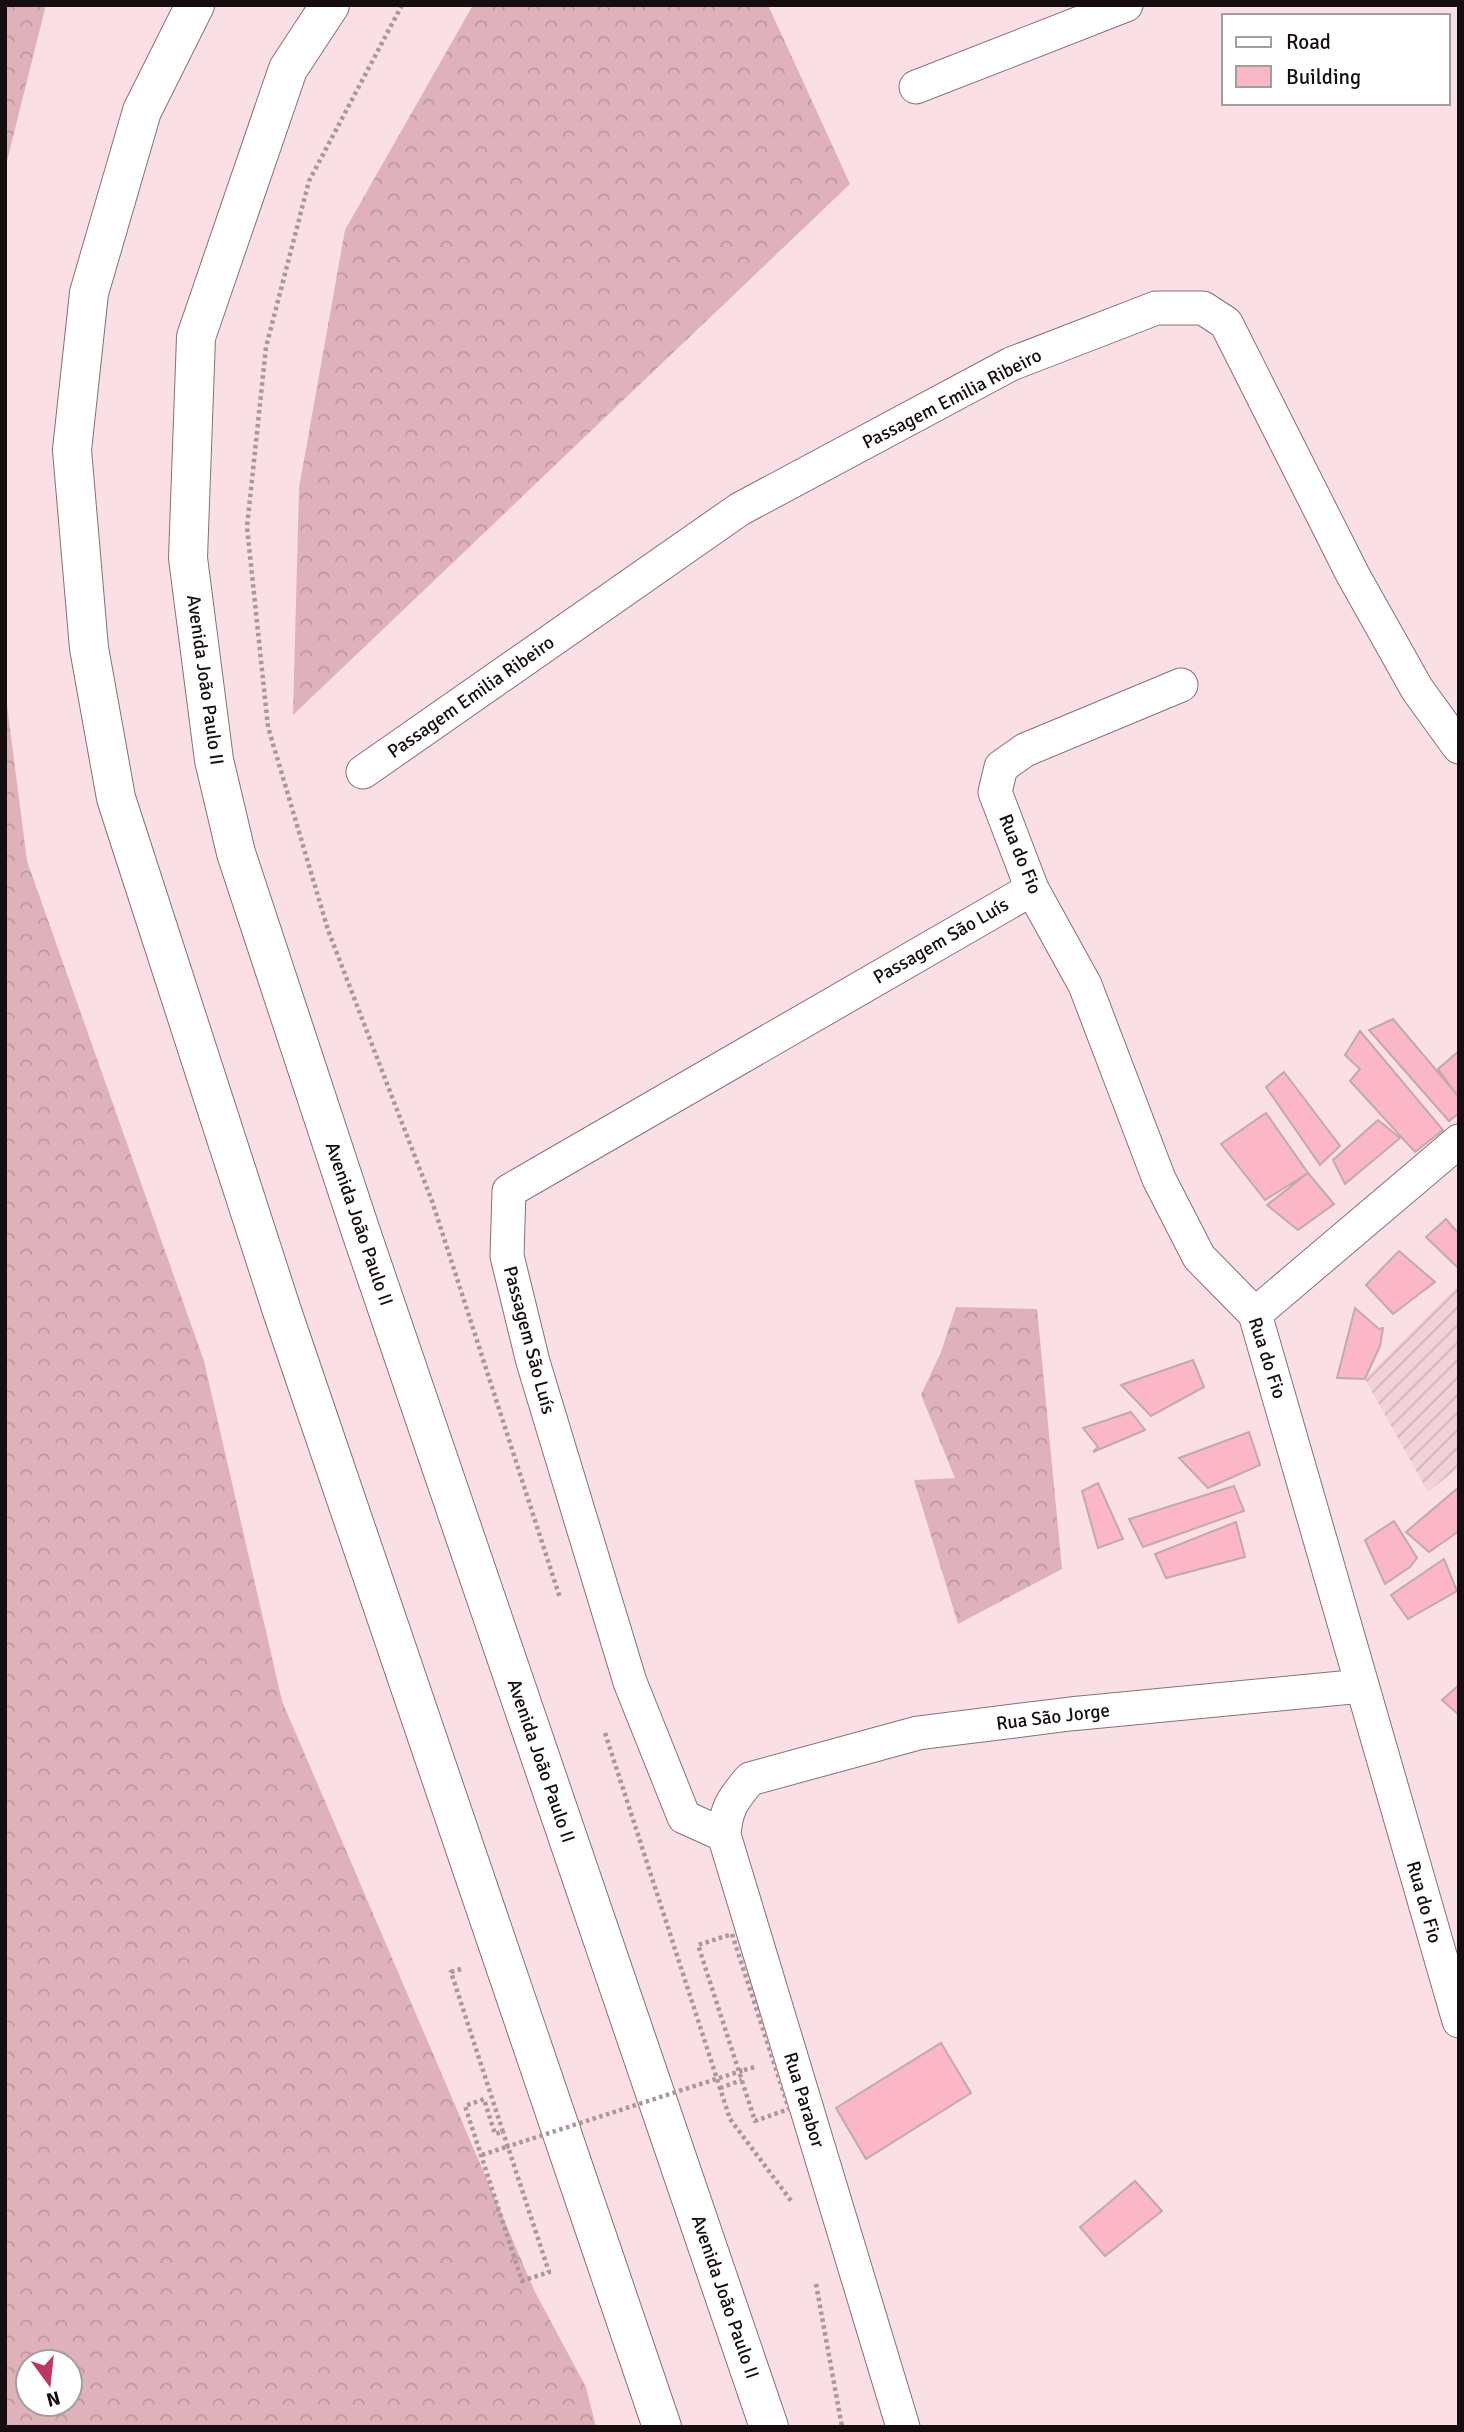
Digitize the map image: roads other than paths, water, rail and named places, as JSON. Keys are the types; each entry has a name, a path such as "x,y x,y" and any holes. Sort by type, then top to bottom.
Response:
{"main road":[{"path":"195,5 142,111 89,293 72,450 89,648 116,798 282,1311 662,2427"},
{"name":"Avenida João Paulo II","path":"330,5 288,69 196,337 188,558 214,760 236,853 361,1232 769,2427"}],"street":[{"path":"916,87 1126,5"},
{"name":"Passagem Emilia Ribeiro","path":"363,772 740,509 1012,364 1156,308 1203,308 1226,323 1353,575 1417,688 1459,747"},
{"name":"Rua do Fio","path":"1181,685 1025,750 1001,767 995,792 1032,888 1085,985 1159,1179 1199,1257 1255,1314 1459,2021"},
{"name":"Passagem São Luís","path":"724,1835 684,1817 630,1682 533,1362 508,1256 509,1191 1032,888"},
{"path":"1255,1314 1459,1141"},
{"name":"Rua São Jorge","path":"750,1779 918,1734 1070,1714 1362,1686"},
{"name":"Rua Parabor","path":"750,1779 732,1801 725,1819 724,1835 902,2427"}]}
